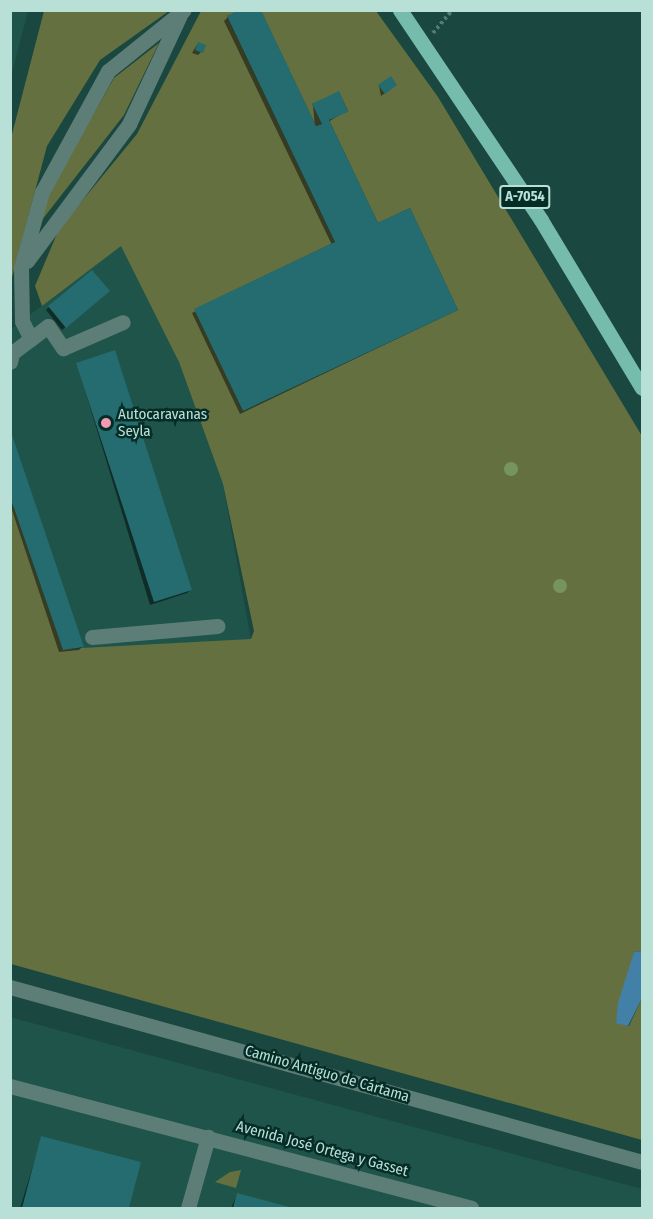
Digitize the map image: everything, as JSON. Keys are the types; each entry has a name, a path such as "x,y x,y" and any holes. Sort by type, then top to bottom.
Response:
{"main road":[{"name":"A-7054","path":"400,10 642,388"}],"street":[{"path":"21,268 129,124 182,11"},
{"path":"31,339 22,321 21,268 42,192 108,70 182,11"},
{"path":"10,362 12,353 48,326 63,348 123,322"},
{"path":"93,637 218,626"},
{"name":"Camino Antiguo de Cártama","path":"10,987 642,1162"},
{"name":"Avenida José Ortega y Gasset","path":"10,1086 208,1137 424,1203 471,1209"},
{"path":"189,1209 208,1137"}],"path":[{"path":"423,44 452,10"}],"shaded area":[{"path":"10,11 28,11 11,77"},
{"path":"44,11 169,11 100,60 47,146 11,281 11,138"},
{"path":"201,11 239,11 227,16 335,242 195,309 243,411 458,310 410,208 378,223 329,120 348,111 339,92 312,104 322,124 316,126 261,11 376,11 438,97 642,436 642,951 634,952 616,1022 629,1026 642,998 642,1140 11,964 10,497 63,649 251,639 254,631 223,484 179,362 121,246 42,306 35,286 59,229 137,134"},
{"path":"159,43 124,115 38,225 47,196 114,78"},
{"name":"Autocaravanas Seyla","path":"121,245 131,253 179,362 223,484 251,640 63,650 11,497 10,330"},
{"path":"10,1017 642,1189 642,1208 11,1208"},
{"path":"241,1170 236,1188 215,1182 230,1172"}],"water":[{"path":"642,951 642,998 628,1026 616,1023 618,1003 634,952"}],"building":[{"path":"239,10 261,10 316,126 322,124 312,104 339,91 348,112 329,120 378,223 410,208 458,310 243,411 194,309 335,242 227,16"},
{"path":"198,42 206,45 203,53 195,50"},
{"path":"391,76 397,85 385,94 378,85"},
{"path":"92,270 110,291 66,328 48,306"},
{"path":"115,350 192,590 154,602 76,363"},
{"path":"10,432 84,647 63,650 10,497"},
{"path":"41,1136 141,1162 129,1208 22,1208"},
{"path":"237,1193 293,1208 233,1208"}],"place":[{"name":"Autocaravanas Seyla","path":"106,423"}]}
